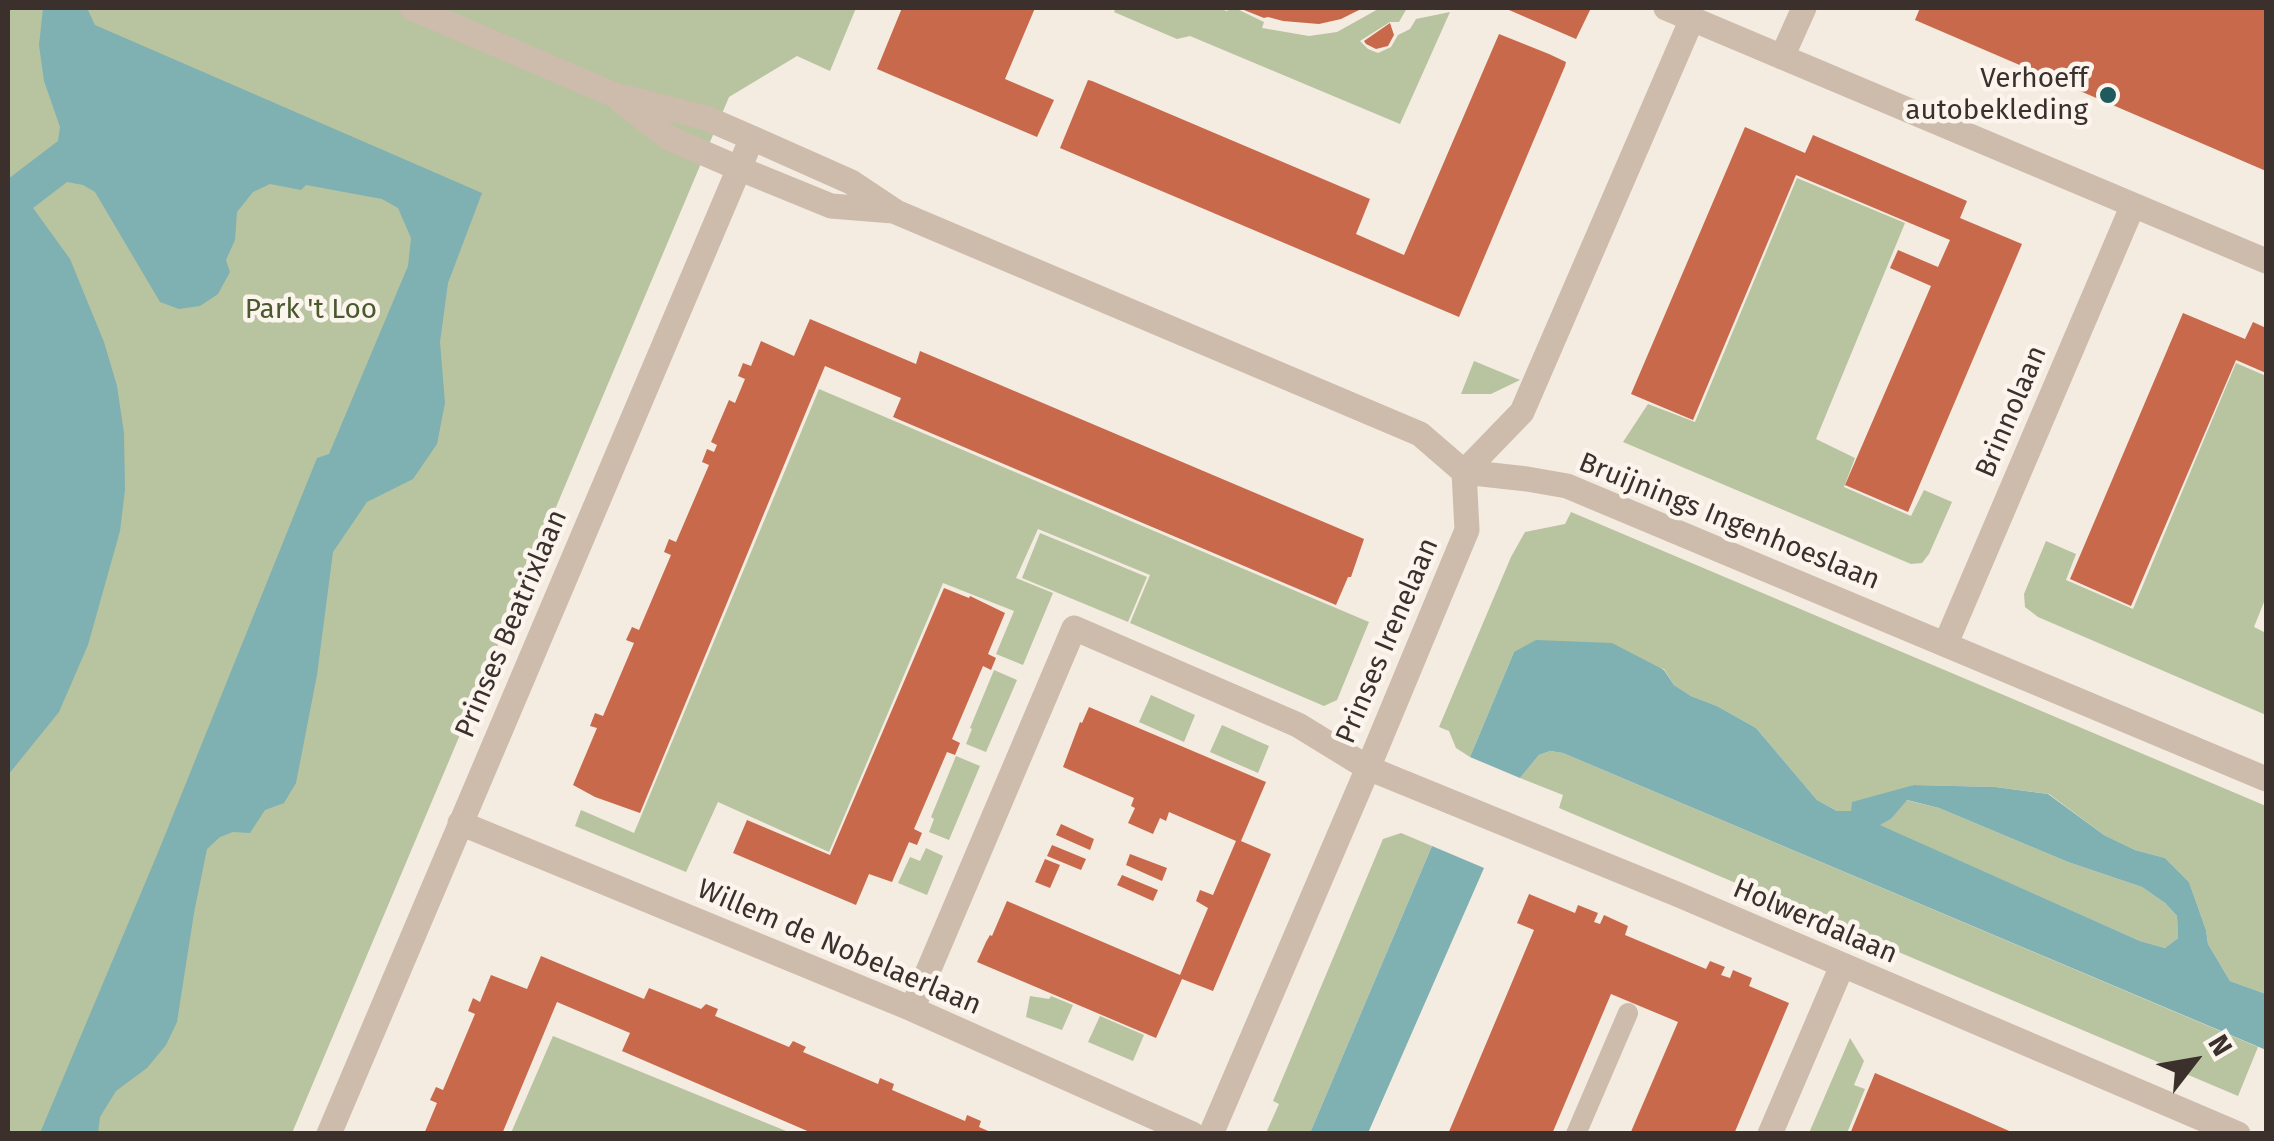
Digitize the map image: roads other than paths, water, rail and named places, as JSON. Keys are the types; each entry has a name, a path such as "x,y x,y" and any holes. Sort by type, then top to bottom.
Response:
{"street":[{"path":"412,8 612,94 706,118 752,138 851,182 896,212 1420,434 1464,472 1522,412 1692,13"},
{"path":"1666,8 1692,13 1782,57 2266,262"},
{"path":"1782,57 1804,8"},
{"path":"612,94 669,138 738,168 831,206 896,212"},
{"name":"Prinses Beatrixlaan","path":"329,1134 752,138"},
{"name":"Brinnolaan","path":"1946,642 2134,205"},
{"name":"Bruijnings Ingenhoeslaan","path":"1464,472 1567,486 2266,778"},
{"name":"Prinses Irenelaan","path":"1211,1134 1467,530 1464,472"},
{"name":"Holwerdalaan","path":"912,1009 1074,628 1298,725 1368,768 2238,1134"},
{"name":"Willem de Nobelaerlaan","path":"460,823 912,1009 1192,1134"},
{"path":"1770,1134 1842,966"}],"lane":[{"path":"1576,1134 1628,1013"}],"water":[{"path":"43,8 87,8 95,25 482,193 448,283 440,342 445,403 437,444 413,479 367,502 333,552 317,675 296,783 284,803 265,810 250,833 233,832 207,849 177,1022 166,1045 147,1068 116,1091 100,1117 98,1133 40,1133 317,458 329,454 408,266 411,238 398,208 382,199 306,185 301,190 270,184 253,192 237,212 235,240 226,260 230,272 218,294 200,306 179,309 160,302 95,192 67,182 33,208 70,259 104,342 117,386 124,433 125,490 120,531 88,645 59,712 8,775 8,179 58,141 60,127 44,81 39,45"},
{"path":"1536,640 1612,643 1664,670 1674,685 1691,696 1756,728 1817,800 1837,811 1851,811 1852,802 1914,785 1995,787 2048,794 2104,835 2135,850 2165,858 2189,882 2208,944 2230,981 2266,994 2266,1050 1563,753 1550,751 1539,755 1520,778 1470,757 1514,652","holes":["1907,800 1939,808 2068,862 2142,887 2177,916 2178,938 2165,948 2140,941 1880,825 1891,819"]},
{"path":"1432,846 1484,868 1368,1133 1310,1133"}],"place":[{"name":"Verhoeff autobekleding","path":"2108,95"}],"park label":[{"name":"Park 't Loo","path":"311,310"}]}
